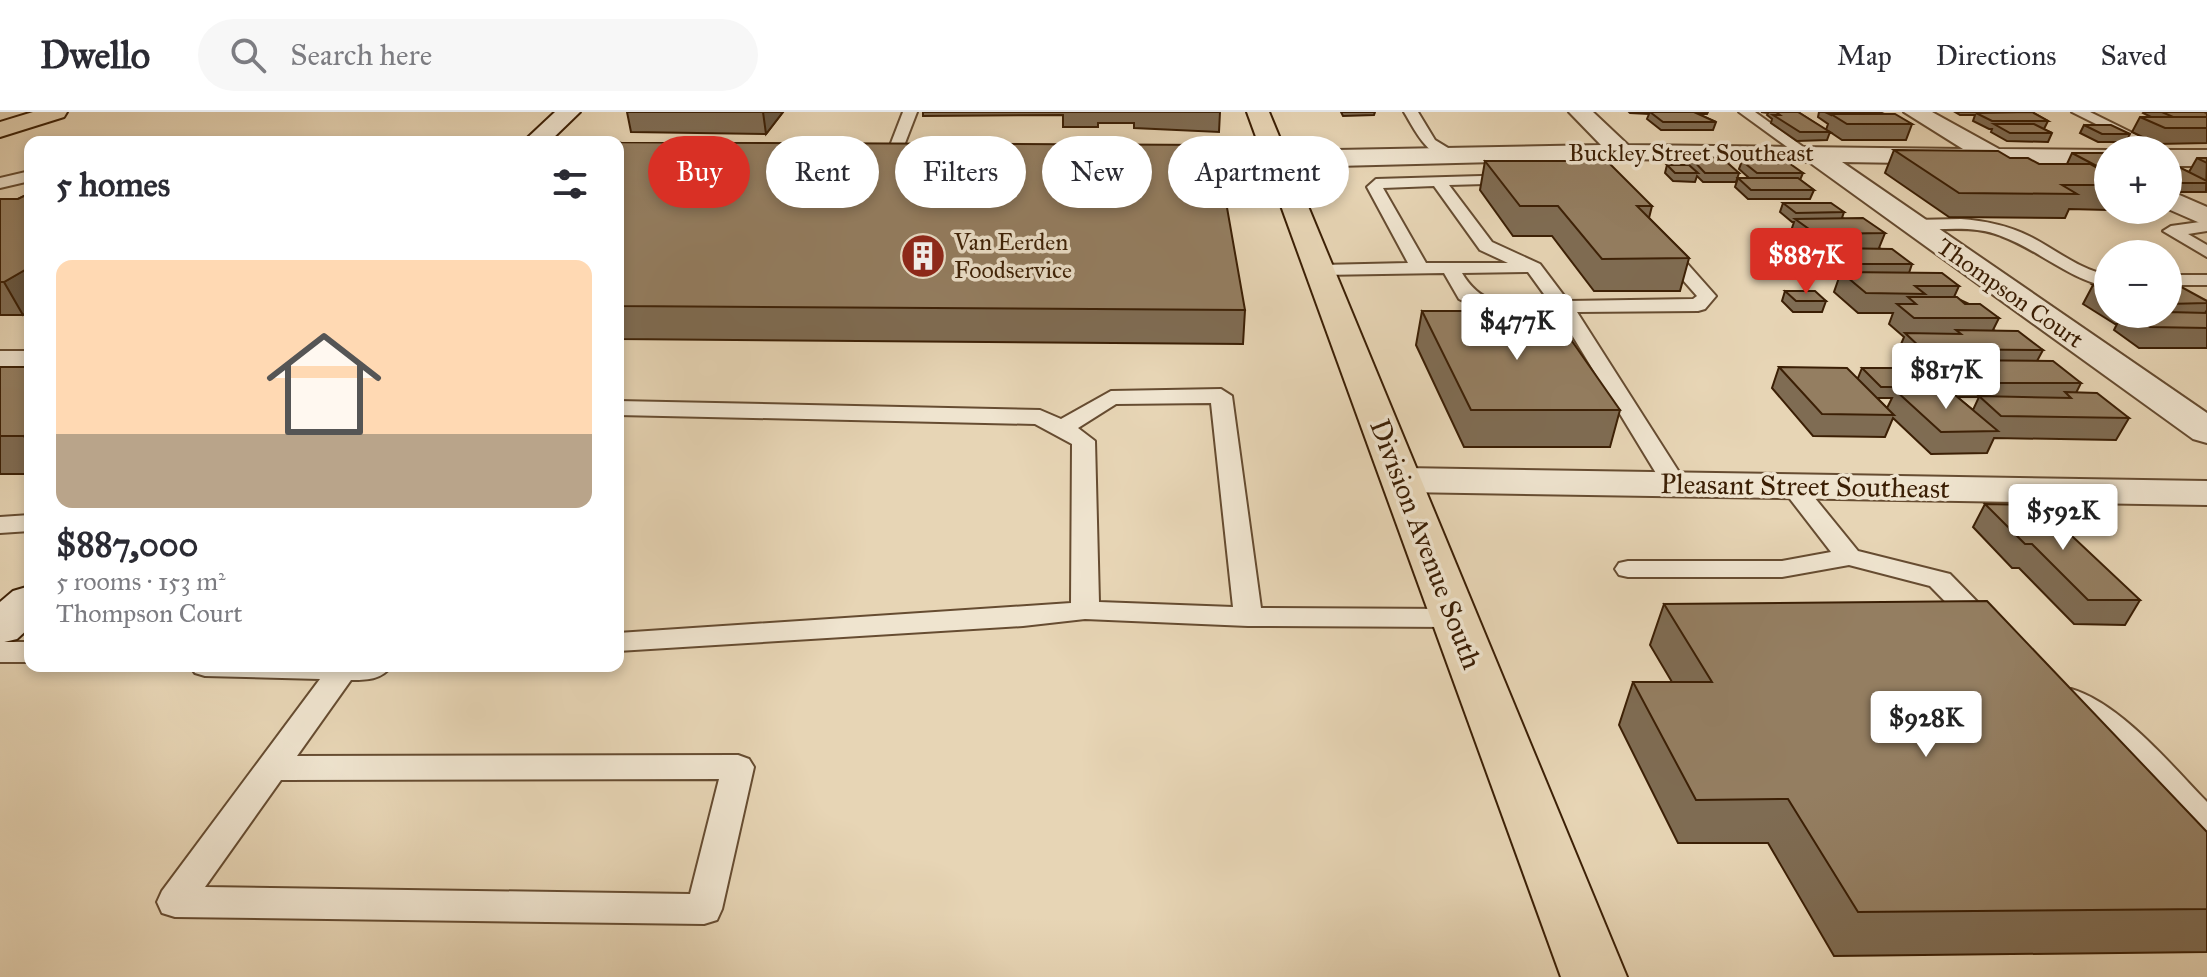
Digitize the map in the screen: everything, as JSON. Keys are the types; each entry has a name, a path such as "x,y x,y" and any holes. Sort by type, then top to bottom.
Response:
{"main road":[{"path":"0,115 8,112"},
{"path":"0,130 56,112"},
{"name":"Division Avenue South","path":"1258,112 1267,136"},
{"name":"Division Avenue South","path":"1296,208 1403,480 1452,618 1594,977"}],"street":[{"path":"542,136 569,112"},
{"path":"1580,112 1622,152"},
{"path":"1915,112 1993,156"},
{"name":"Buckley Street Southeast","path":"1349,156 1448,154 1584,161 1622,152 1993,156 2094,161"},
{"name":"Thompson Court","path":"1810,154 2207,431"},
{"path":"879,156 893,156"},
{"path":"2182,156 2207,158"},
{"path":"2182,205 2207,218"},
{"path":"0,362 24,362"},
{"name":"Pleasant Street Southeast","path":"1403,480 2207,493"},
{"path":"0,628 24,606"}],"lane":[{"path":"893,156 910,112"},
{"path":"1411,112 1430,143 1448,154"},
{"path":"1746,112 1810,154"},
{"path":"2079,112 2129,136"},
{"path":"0,183 24,177"},
{"path":"1420,269 1375,187 1381,182 1541,179"},
{"path":"1438,181 1486,246 1534,268 1564,308 1674,483"},
{"path":"1914,225 1995,228 2009,233 2078,274 2094,278"},
{"path":"2207,226 2171,231 2207,252"},
{"path":"1450,268 1466,295 1490,307 1698,305 1707,296 1654,238"},
{"path":"1321,270 1534,268"},
{"path":"2182,280 2207,280"},
{"path":"1061,429 1111,398 1221,396 1248,617"},
{"path":"624,408 1040,417 1084,441 1085,610"},
{"path":"1792,486 1849,557"},
{"path":"0,525 24,523"},
{"path":"1628,569 1782,569 1849,557 1940,580 2000,641"},
{"path":"624,642 1023,617 1085,610 1248,617 1452,618"},
{"path":"0,652 24,652"},
{"path":"274,768 738,767 704,909 175,902 274,768 357,672"},
{"path":"2053,687 2122,735 2207,823"}],"building":[{"path":"1650,112 1694,112 1716,122 1663,122"},
{"path":"1776,112 1798,112 1830,132 1800,132 1773,115 1780,115"},
{"path":"1825,112 1879,112 1883,114 1831,115"},
{"path":"2032,112 2048,121 1992,121 1976,113"},
{"path":"2162,112 2204,112 2207,117 2173,117"},
{"path":"1831,114 1895,114 1912,124 1847,124"},
{"path":"2140,117 2207,117 2207,128 2165,128"},
{"path":"1994,124 2034,124 2052,133 2010,133"},
{"path":"2084,125 2111,125 2130,134 2102,134"},
{"name":"Van Eerden Foodservice","path":"624,142 648,142 648,208 750,208 750,143 766,143 766,208 879,208 879,143 895,143 895,208 1026,208 1026,144 1042,144 1042,208 1152,208 1152,145 1168,145 1168,208 1227,208 1245,310 624,306"},
{"path":"1894,150 1998,151 2010,158 2028,158 2039,164 2094,166 2094,185 2062,185 2077,194 1959,193"},
{"path":"2072,153 2094,153 2094,165"},
{"path":"1690,157 1722,158 1739,173 1705,173"},
{"path":"1485,161 1607,161 1652,206 1637,206 1689,258 1602,259 1558,206 1520,206"},
{"path":"1742,161 1786,161 1803,173 1757,173"},
{"path":"1667,165 1689,165 1698,173 1675,173"},
{"path":"2182,168 2207,181 2182,183"},
{"path":"1738,178 1798,178 1814,190 1751,190"},
{"path":"24,196 24,270 0,282 0,199"},
{"path":"1783,203 1831,203 1844,212 1796,213"},
{"path":"1863,218 1885,233 1816,234 1795,219"},
{"path":"1833,248 1892,249 1912,264 1851,264"},
{"path":"1841,272 1942,273 1959,286 1915,286 1925,294 1866,293"},
{"path":"2182,287 2207,301 2182,304"},
{"path":"1785,291 1815,291 1826,301 1796,301"},
{"path":"1908,297 1957,297 1965,304 1980,304 1999,318 1914,318 1897,304 1916,304"},
{"path":"1422,311 1551,311 1620,410 1471,410"},
{"path":"2182,312 2207,313 2207,328 2182,328"},
{"path":"1956,330 2018,331 2043,350 1922,349 1905,333 1961,334"},
{"path":"1945,360 2053,361 2081,383 1998,383 1990,376 1963,376"},
{"path":"0,367 24,367 24,436 0,436"},
{"path":"1779,367 1847,368 1894,415 1822,414"},
{"path":"1862,368 1894,368 1914,387 1881,387"},
{"path":"1895,390 1949,390 1998,431 1941,432"},
{"path":"2065,392 2097,393 2129,418 2001,416 1979,396 2071,398"},
{"path":"1985,504 2039,505 2140,600 2088,600 2032,544 2025,544"},
{"path":"1987,601 2207,832 2207,909 1858,912 1788,799 1696,800 1633,682 1712,682 1664,604"}],"place":[{"name":"Van Eerden Foodservice","path":"923,256"}]}
